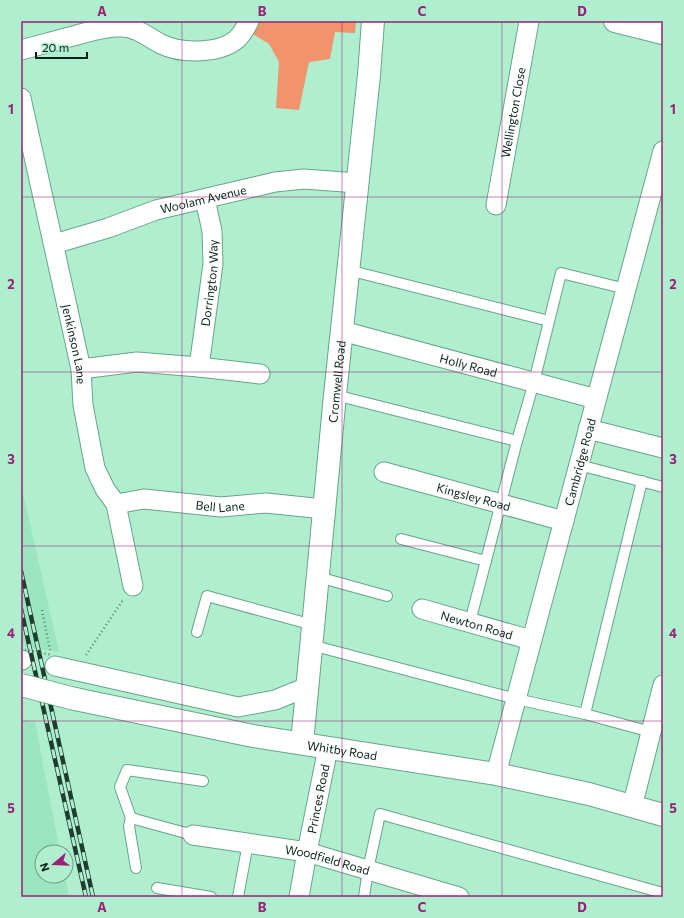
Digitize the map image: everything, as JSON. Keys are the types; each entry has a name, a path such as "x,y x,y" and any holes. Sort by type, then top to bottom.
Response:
{"street":[{"path":"21,50 105,28 124,27 140,31 162,44 182,51 202,51 224,46 236,39 244,30 249,21"},
{"name":"Cromwell Road","path":"302,743 335,395 369,76 373,21"},
{"name":"Wellington Close","path":"496,205 529,21"},
{"path":"615,21 663,33"},
{"name":"Jenkinson Lane","path":"21,98 81,369 83,405 95,468 105,489 116,504 133,586"},
{"name":"Cambridge Road","path":"496,774 663,151"},
{"name":"Woolam Avenue","path":"54,244 108,228 156,210 275,182 304,179 357,182"},
{"name":"Dorrington Way","path":"199,367 213,264 212,230 205,199"},
{"name":"Holly Road","path":"342,331 596,399"},
{"path":"81,369 137,362 260,374"},
{"path":"588,429 663,448"},
{"name":"Kingsley Road","path":"384,472 564,521"},
{"name":"Bell Lane","path":"116,504 144,499 222,507 266,503 324,509"},
{"name":"Newton Road","path":"422,609 532,640"},
{"path":"53,661 78,672 238,707 275,700 307,687"},
{"name":"Whitby Road","path":"21,685 75,699 253,736 496,774 589,794 663,815"},
{"path":"632,807 656,724 663,685"},
{"name":"Princes Road","path":"299,897 306,852 328,748"},
{"name":"Woodfield Road","path":"193,835 306,852 459,897"}],"lane":[{"path":"348,270 549,321"},
{"path":"470,622 517,441 534,382 561,273 626,289"},
{"path":"335,395 517,441"},
{"path":"579,465 663,487"},
{"path":"585,714 642,481"},
{"path":"401,539 486,561"},
{"path":"318,576 387,596"},
{"path":"197,632 207,596 312,635 516,699 585,714 656,724"},
{"path":"136,868 129,826 131,818 120,787 127,770 203,781"},
{"path":"364,897 380,814 663,893"},
{"path":"131,818 193,835"},
{"path":"238,897 248,843"},
{"path":"157,888 211,897"}],"path":[{"path":"78,672 84,658 133,586"},
{"path":"21,656 53,661 42,610"}],"shaded area":[{"path":"255,21 356,21 355,33 335,32 330,59 309,62 299,110 276,108 279,62 269,44 253,34"},
{"path":"21,484 59,652 21,646"},
{"path":"21,719 35,722 58,844 34,844 34,884 67,884 69,897 21,897"}],"railway":[{"path":"21,571 93,897"},
{"path":"21,609 86,897"}]}
